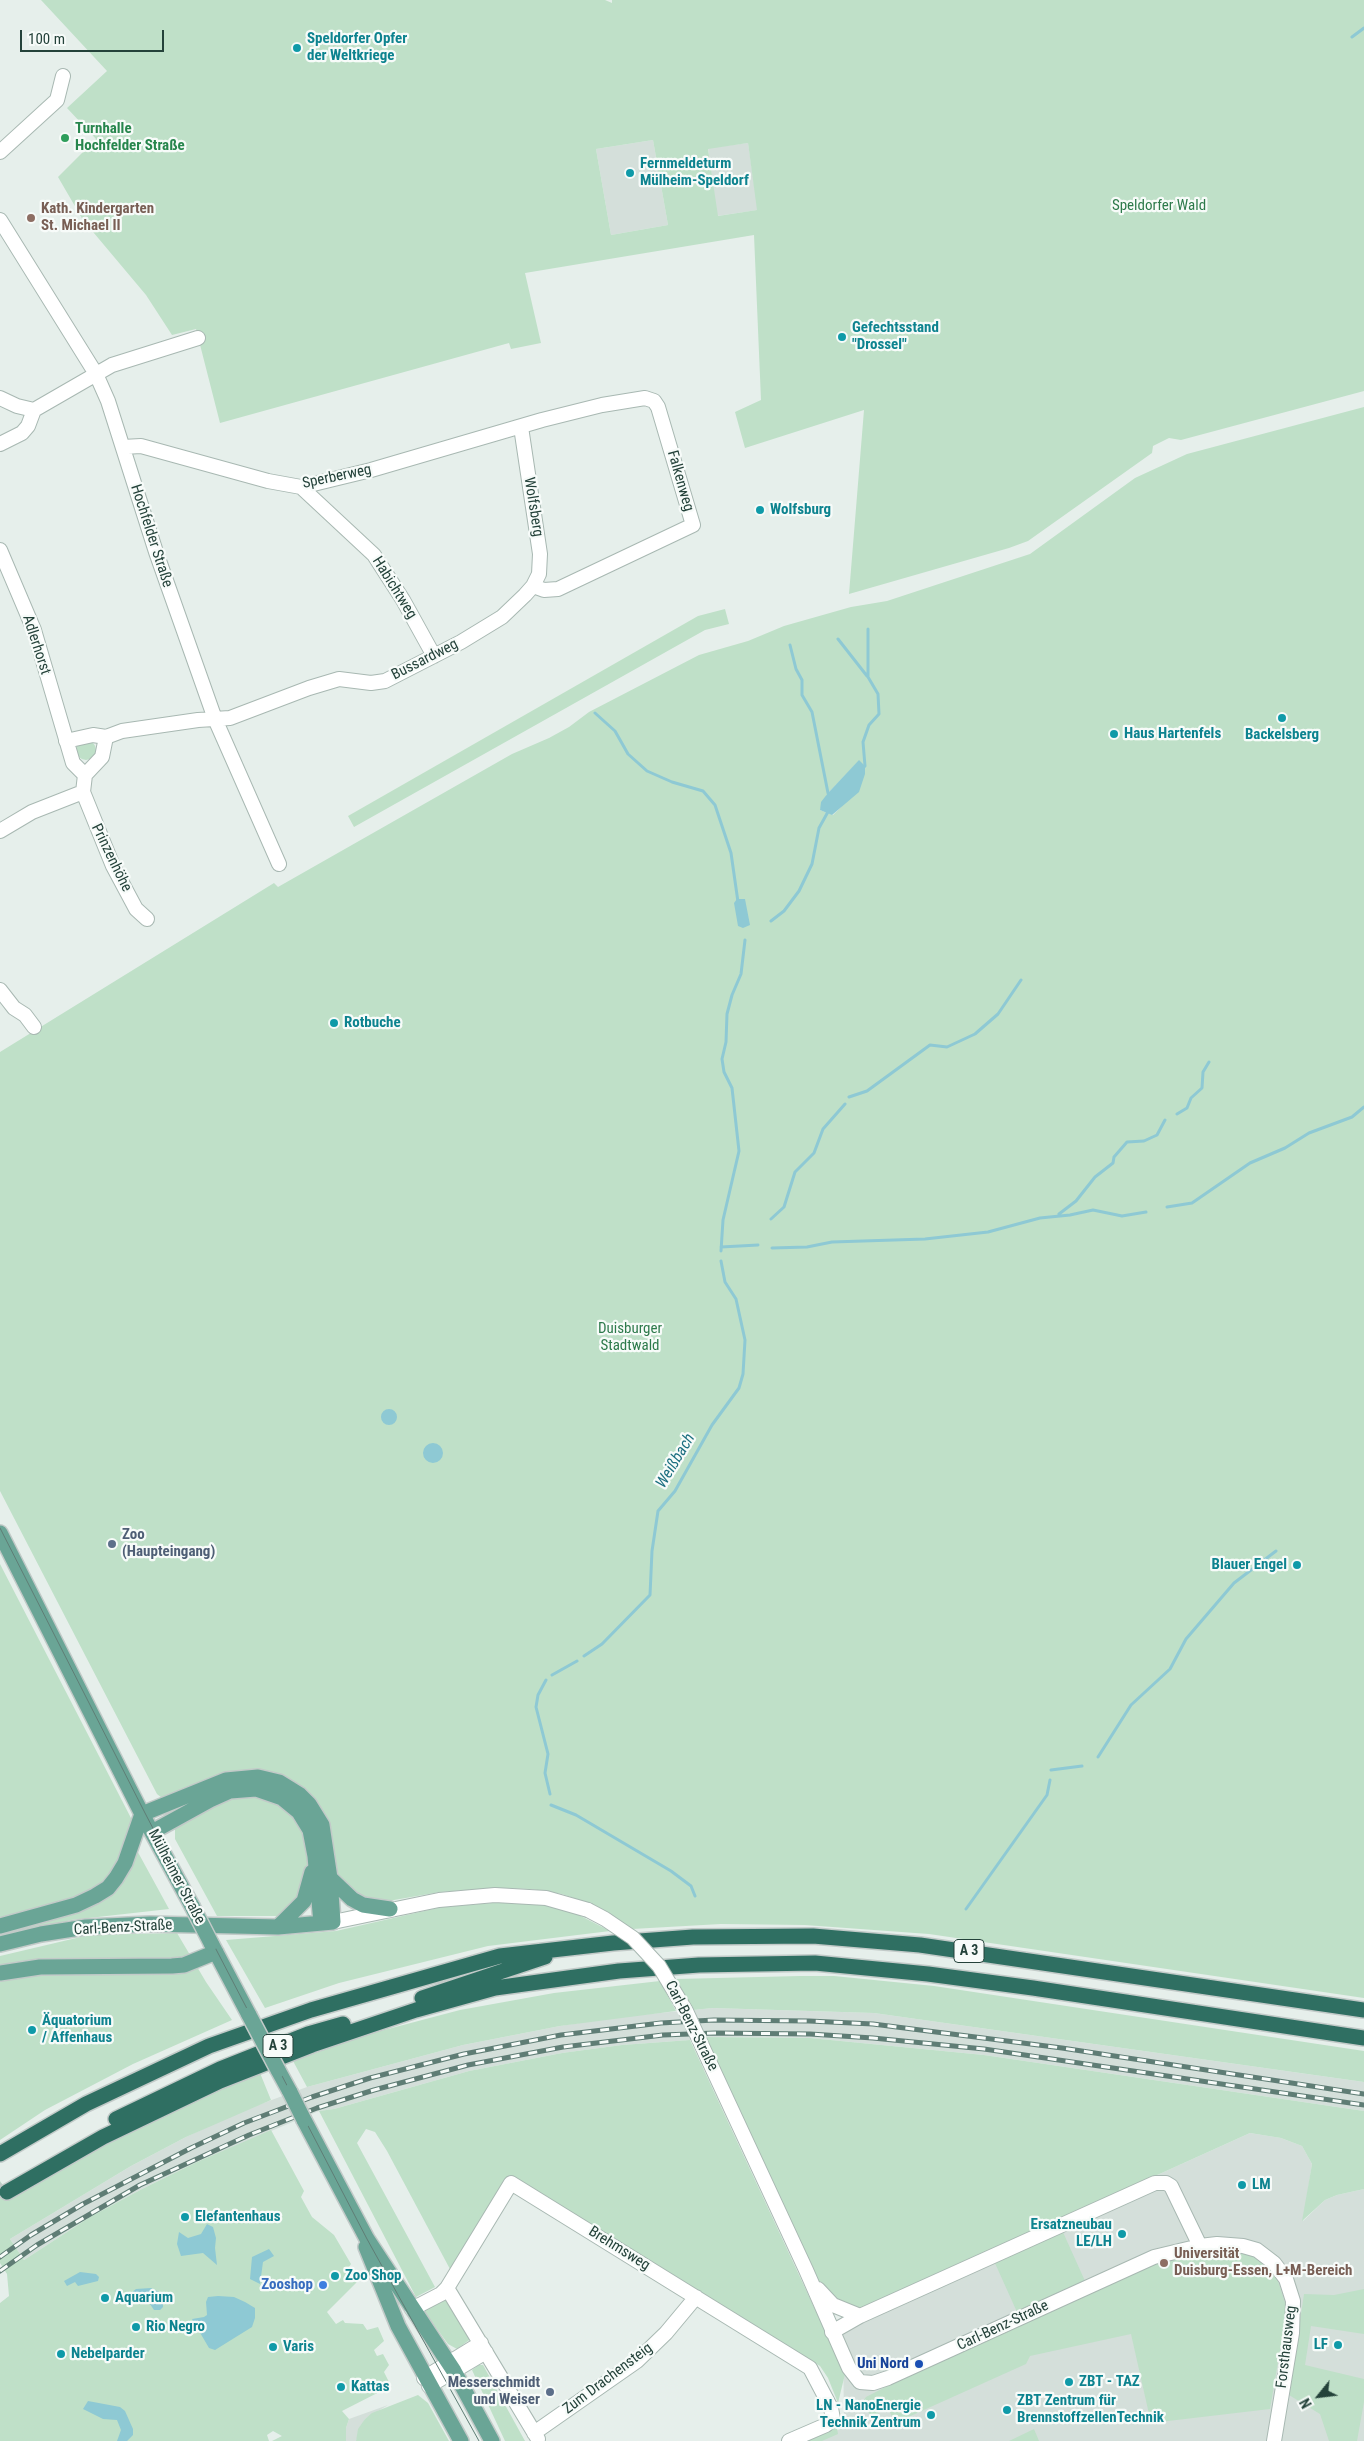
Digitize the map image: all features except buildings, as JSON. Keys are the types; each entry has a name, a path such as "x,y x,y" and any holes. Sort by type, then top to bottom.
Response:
{"highway":[{"name":"A 3","path":"1364,2010 920,1945 813,1936 693,1937 570,1948 308,2034 220,2069 175,2089 101,2127 5,2188 112,2132 220,2081 312,2045 416,2010 495,1988 619,1972 699,1965 815,1963 928,1974 1033,1988 1364,2038"},
{"path":"0,2154 86,2104 209,2046 310,2010 491,1958 570,1948"}],"main road":[{"name":"Mülheimer Straße","path":"0,1533 142,1814 356,2220 451,2367 492,2441"},
{"path":"142,1814 226,1780 258,1777 279,1782 300,1795 316,1814 324,1834 330,1878 327,1923"},
{"path":"152,1832 222,1794 256,1789 282,1798 300,1812 310,1830 327,1923"},
{"name":"Carl-Benz-Straße","path":"0,1926 86,1901 108,1888 124,1863 142,1814"},
{"path":"278,1927 304,1901 315,1856"},
{"path":"330,1878 352,1899 369,1906 390,1909"},
{"name":"Carl-Benz-Straße","path":"0,1944 41,1934 86,1927 150,1924 278,1927 327,1923"},
{"path":"0,1973 40,1967 184,1965 214,1948"},
{"name":"Mülheimer Straße","path":"356,2220 389,2306 427,2382 461,2441"}],"street":[{"path":"0,152 58,100 63,76"},
{"name":"Hochfelder Straße","path":"0,220 96,374 108,401 153,543 214,719 279,864"},
{"path":"0,444 22,433 28,426 34,410 112,365 198,338"},
{"path":"0,398 17,406 34,410"},
{"name":"Falkenweg","path":"521,428 602,405 645,398 654,401 658,406 693,525 558,589 544,590 533,586"},
{"name":"Sperberweg","path":"123,446 141,446 268,481 301,487 371,470 521,428"},
{"name":"Wolfsberg","path":"521,428 540,554 539,574 533,586"},
{"name":"Habichtweg","path":"301,487 374,555 403,600 434,656"},
{"name":"Adlerhorst","path":"0,550 34,630 66,741"},
{"name":"Bussardweg","path":"214,719 230,718 325,683 339,680 371,683 385,681 434,656 502,617 533,586"},
{"path":"106,737 102,757 85,775 73,763 66,741 93,735 106,737 122,731 214,719"},
{"name":"Prinzenhöhe","path":"85,775 83,792 113,866 136,909 148,919"},
{"path":"0,831 32,812 83,792"},
{"path":"0,990 14,1008 26,1015 34,1027"},
{"name":"Carl-Benz-Straße","path":"327,1923 439,1900 514,1895 546,1898 588,1910 633,1938 659,1966 686,2011 806,2270 832,2332 853,2376 863,2383 873,2383 1154,2257 1200,2246 1227,2244 1249,2247 1270,2260"},
{"name":"Brehmsweg","path":"412,2309 442,2294 447,2288 512,2183 810,2368 832,2410 833,2419 826,2425 789,2441"},
{"path":"832,2332 860,2316 1155,2183 1166,2183 1171,2186 1200,2246"},
{"name":"Forsthausweg","path":"1270,2260 1286,2279 1294,2306 1292,2333 1274,2441"},
{"name":"Carl-Benz-Straße","path":"806,2270 829,2302 860,2316"},
{"path":"447,2288 537,2437"},
{"name":"Zum Drachensteig","path":"537,2437 637,2361 666,2333 696,2297"},
{"path":"427,2382 483,2348"}],"shaded area":[{"path":"653,140 668,225 611,235 596,149"},
{"path":"748,143 758,210 717,216 708,148"},
{"path":"713,2008 874,2013 1364,2082 1364,2111 984,2055 810,2038 703,2037 690,2040 622,2045 562,2053 469,2071 334,2109 319,2111 197,2162 142,2189 90,2217 24,2260 10,2239 131,2166 186,2137 239,2112 307,2087 463,2045 560,2026 617,2017"},
{"name":"Universität Duisburg-Essen, L+M-Bereich","path":"1250,2133 1281,2138 1302,2146 1312,2164 1303,2221 1325,2200 1337,2195 1364,2189 1364,2441 814,2441 844,2427 843,2334 870,2305"},
{"path":"388,2405 365,2419 356,2441 346,2441 346,2428 349,2419"}],"green space":[{"name":"Speldorfer Wald","path":"41,0 605,0 612,3 612,0 1364,0 1364,391 1181,440 1169,438 1153,446 1152,453 1028,541 849,594 864,410 745,448 735,412 761,400 754,235 525,273 541,343 511,349 509,343 220,423 196,329 172,335 146,295 83,220 58,177 96,139 67,108 107,71","holes":["653,140 668,225 611,235 596,149","748,143 757,210 718,216 708,149"]},
{"name":"Duisburger Stadtwald","path":"1364,407 1364,1998 929,1934 805,1925 721,1924 632,1929 591,1904 562,1894 531,1889 495,1888 440,1892 377,1903 355,1896 336,1874 302,1792 162,1798 157,1794 0,1491 0,1052 274,883 278,887 512,754 549,738 569,727 589,712 699,655 748,641 784,626 851,607 887,601 1030,554 1135,478 1187,454","holes":["859,761 841,807 833,815 820,810 828,793"]},
{"path":"725,609 729,624 705,630 354,827 348,816 698,616"},
{"path":"86,740 93,743 96,750 93,757 86,760 79,757 76,750 79,743"},
{"path":"0,1564 132,1820 128,1834 169,1909 71,1920 0,1938"},
{"path":"247,1794 272,1799 295,1815 309,1843 308,1867 298,1900 282,1916 217,1916 175,1839 175,1827 223,1799"},
{"path":"505,1902 545,1905 571,1911 610,1931 488,1946 339,1983 265,2008 226,1940 336,1931 442,1907"},
{"path":"177,1933 206,1982 232,2020 133,2064 45,2110 0,2140 0,1956 89,1935"},
{"path":"834,1976 934,1986 1364,2051 1364,2082 874,2013 713,2008 693,2010 676,1979"},
{"path":"660,1981 676,2011 560,2026 463,2045 307,2087 293,2061 369,2034 460,2010 554,1993"},
{"path":"703,2037 810,2038 984,2055 1364,2111 1364,2189 1337,2195 1325,2200 1302,2221 1312,2164 1302,2146 1281,2138 1250,2133 870,2305 856,2309 838,2303 817,2282"},
{"path":"690,2040 845,2374 838,2403 828,2378 820,2366 510,2175 451,2271 387,2151 375,2132 366,2129 357,2143 435,2287 416,2297 319,2111 334,2109 469,2071 562,2053 622,2045"},
{"path":"260,2073 271,2100 186,2137 131,2166 10,2239 24,2260 90,2217 142,2189 197,2162 271,2130 304,2191 301,2197 312,2217 334,2235 351,2264 347,2270 360,2279 327,2312 336,2324 343,2320 345,2323 363,2324 367,2330 378,2327 384,2341 374,2350 377,2356 383,2354 389,2365 384,2372 391,2386 342,2411 349,2419 346,2428 346,2441 272,2441 282,2436 273,2431 267,2435 269,2441 0,2441 0,2303 9,2296 7,2274 0,2263 0,2181 12,2199 79,2158 173,2110"},
{"path":"1062,2230 1085,2281 1017,2312 994,2261"},
{"path":"1193,2252 1248,2254 1266,2264 1278,2281 1287,2309 1270,2409 1151,2423 1131,2334 1030,2356 1026,2364 895,2423 887,2406 877,2410 882,2421 872,2420 864,2400 866,2397 950,2354 1156,2262"},
{"path":"1364,2289 1364,2334 1311,2326 1305,2365 1364,2379 1364,2402 1357,2441 1329,2441 1320,2414 1289,2395 1304,2294 1334,2295"},
{"path":"444,2300 451,2301 450,2307 467,2335 472,2338 457,2349 448,2344 423,2310"},
{"path":"479,2365 483,2365 525,2441 505,2441 472,2370"},
{"path":"418,2395 428,2403 449,2441 356,2441 358,2429 372,2413"},
{"path":"836,2423 838,2434 822,2441 797,2441"},
{"path":"1034,2429 1039,2441 1009,2441"}],"water":[{"path":"859,760 865,766 865,774 859,792 832,815 820,810 821,802 828,793"},
{"path":"737,899 745,899 750,925 743,928 738,926 734,903"},
{"path":"389,1409 397,1417 389,1425 381,1417"},
{"path":"429,1443 437,1443 443,1449 443,1457 437,1463 429,1463 423,1457 423,1449"},
{"path":"207,2224 213,2227 216,2238 217,2265 203,2253 181,2256 177,2244 179,2232 188,2238 201,2234"},
{"path":"269,2249 274,2256 263,2262 260,2284 250,2279 252,2257"},
{"path":"80,2272 96,2274 99,2277 98,2281 78,2286 75,2282 67,2286 64,2281"},
{"path":"151,2288 159,2292 163,2300 163,2307 160,2310 154,2310 146,2298 136,2304 130,2294 136,2289"},
{"path":"208,2297 234,2297 245,2302 255,2308 255,2318 252,2327 215,2350 209,2348 192,2319 207,2315 206,2302"},
{"path":"88,2401 120,2407 125,2411 133,2429 133,2435 127,2441 117,2441 121,2430 117,2420 103,2419 83,2409"}],"waterway":[{"path":"1352,37 1364,28"},
{"path":"863,768 865,766 863,742 869,725 879,714 878,694 868,677 868,629"},
{"path":"838,639 867,676"},
{"path":"790,645 796,669 802,680 802,695 812,712 828,793"},
{"path":"595,713 615,731 628,754 647,771 672,782 703,791 715,805 731,853 738,902"},
{"path":"771,921 784,911 799,891 812,864 819,828 829,810"},
{"path":"721,1251 723,1220 739,1151 732,1088 724,1072 722,1059 726,1042 727,1014 732,995 741,974 745,940"},
{"path":"849,1097 867,1091 930,1045 947,1047 975,1034 998,1014 1021,980"},
{"path":"1177,1114 1187,1108 1191,1098 1202,1088 1203,1072 1209,1062"},
{"path":"771,1219 784,1207 795,1172 814,1153 823,1129 845,1104"},
{"path":"1167,1207 1192,1203 1250,1163 1285,1148 1309,1133 1352,1117 1364,1107"},
{"path":"1059,1214 1076,1201 1095,1177 1113,1163 1114,1157 1127,1142 1144,1141 1157,1135 1165,1120"},
{"path":"772,1248 807,1247 832,1242 925,1239 988,1232 1040,1218 1070,1215 1093,1210 1122,1216 1146,1212"},
{"path":"721,1247 758,1245"},
{"name":"Weißbach","path":"584,1656 602,1644 650,1595 652,1551 658,1511 675,1491 712,1425 739,1388 743,1374 745,1340 736,1299 725,1282 721,1261"},
{"path":"1098,1757 1131,1705 1170,1669 1186,1639 1234,1583 1276,1551"},
{"name":"Weißbach","path":"552,1675 577,1661"},
{"name":"Weißbach","path":"546,1680 538,1695 536,1707 548,1754 545,1773 550,1794"},
{"path":"1051,1770 1082,1766"},
{"path":"966,1909 1047,1795 1050,1780"},
{"name":"Weißbach","path":"551,1805 576,1815 671,1871 691,1886 695,1896"}],"tram line":[{"path":"0,1528 145,1813 367,2239 479,2441"}],"railway":[{"path":"0,2257 31,2235 83,2204 191,2148 244,2123 312,2097 370,2078 464,2054 561,2035 661,2023 714,2020 873,2024 1062,2048 1364,2094"},
{"path":"0,2271 37,2245 140,2185 249,2135 317,2108 374,2090 468,2065 563,2047 663,2035 716,2033 810,2034 873,2038 984,2049 1364,2105"}],"place":[{"name":"Speldorfer Opfer der Weltkriege","path":"297,48"},
{"name":"Turnhalle Hochfelder Straße","path":"65,138"},
{"name":"Fernmeldeturm Mülheim-Speldorf","path":"630,173"},
{"name":"Kath. Kindergarten St. Michael II","path":"31,218"},
{"name":"Gefechtsstand \"Drossel\"","path":"842,337"},
{"name":"Wolfsburg","path":"760,510"},
{"name":"Backelsberg","path":"1282,718"},
{"name":"Haus Hartenfels","path":"1114,734"},
{"name":"Rotbuche","path":"334,1023"},
{"name":"Zoo (Haupteingang)","path":"112,1544"},
{"name":"Blauer Engel","path":"1297,1565"},
{"name":"Äquatorium / Affenhaus","path":"32,2030"},
{"name":"LM","path":"1242,2185"},
{"name":"Elefantenhaus","path":"185,2217"},
{"name":"Ersatzneubau LE/LH","path":"1122,2234"},
{"name":"Universität Duisburg-Essen, L+M-Bereich","path":"1164,2263"},
{"name":"Zoo Shop","path":"335,2276"},
{"name":"Zooshop","path":"323,2285"},
{"name":"Aquarium","path":"105,2298"},
{"name":"Rio Negro","path":"136,2327"},
{"name":"LF","path":"1338,2345"},
{"name":"Varis","path":"273,2347"},
{"name":"Nebelparder","path":"61,2354"},
{"name":"Uni Nord","path":"919,2364"},
{"name":"ZBT - TAZ","path":"1069,2382"},
{"name":"Kattas","path":"341,2387"},
{"name":"Messerschmidt und Weiser","path":"550,2392"},
{"name":"ZBT Zentrum für BrennstoffzellenTechnik","path":"1007,2410"},
{"name":"LN - NanoEnergie Technik Zentrum","path":"931,2415"}]}
